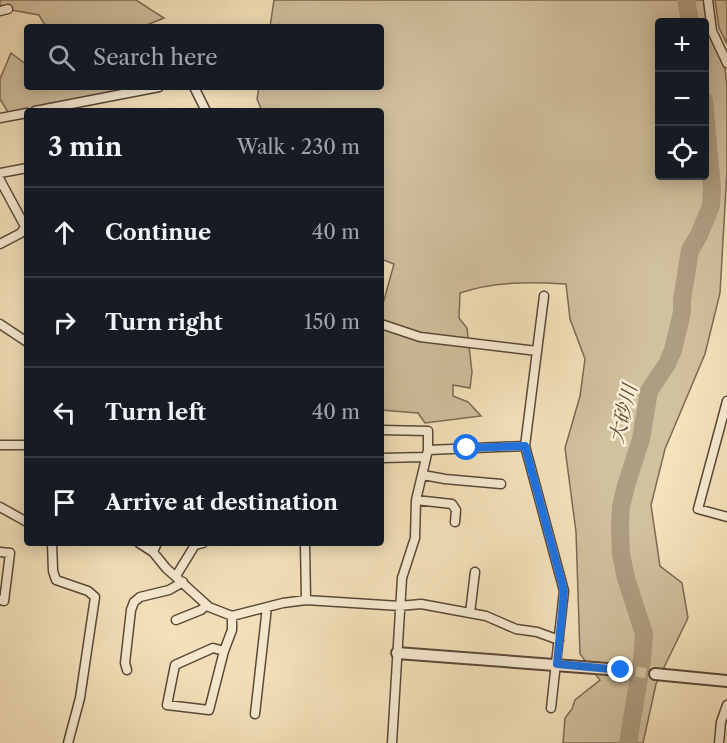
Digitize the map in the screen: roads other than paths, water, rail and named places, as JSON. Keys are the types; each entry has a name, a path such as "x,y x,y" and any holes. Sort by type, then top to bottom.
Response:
{"street":[{"path":"708,0 712,31 727,63"},
{"path":"50,108 144,90"},
{"path":"196,90 204,108"},
{"path":"0,118 24,114"},
{"path":"0,173 24,169"},
{"path":"0,180 24,222"},
{"path":"0,244 21,233 24,229"},
{"path":"544,296 525,446 564,591 550,708"},
{"path":"0,324 24,340"},
{"path":"384,325 420,337 537,351"},
{"path":"727,401 698,509 727,517"},
{"path":"384,430 428,431 427,453 416,500 415,538 402,578 392,743"},
{"path":"0,445 24,446"},
{"path":"384,458 525,446"},
{"path":"423,475 501,484"},
{"path":"416,500 452,504 456,510 455,522"},
{"path":"0,507 24,520"},
{"path":"52,546 53,571 56,580 88,591 95,597 80,698 68,743"},
{"path":"144,546 153,552 207,605 232,616 306,600 400,606 421,604 486,616 516,628 559,640"},
{"path":"153,552 155,546"},
{"path":"127,670 125,663 131,610 134,602 140,597 169,590 180,579 195,546"},
{"path":"305,546 306,600"},
{"path":"0,552 10,553 3,601 0,600"},
{"path":"470,613 475,572"},
{"path":"176,620 201,610 207,605"},
{"path":"255,714 267,607"},
{"path":"224,651 213,648 175,665 167,705 209,711 224,651 232,630 232,616"},
{"path":"397,653 621,670"},
{"path":"655,674 727,681"},
{"path":"719,743 721,722 727,705"}],"waterway":[{"name":"大砂川","path":"686,0 689,18"},
{"name":"大砂川","path":"628,743 644,634 626,578 621,554 621,506 641,439 649,391 667,364 673,350 682,312 690,250 711,206 712,188 706,126"}],"tunnel":[{"path":"621,670 655,674"}]}
